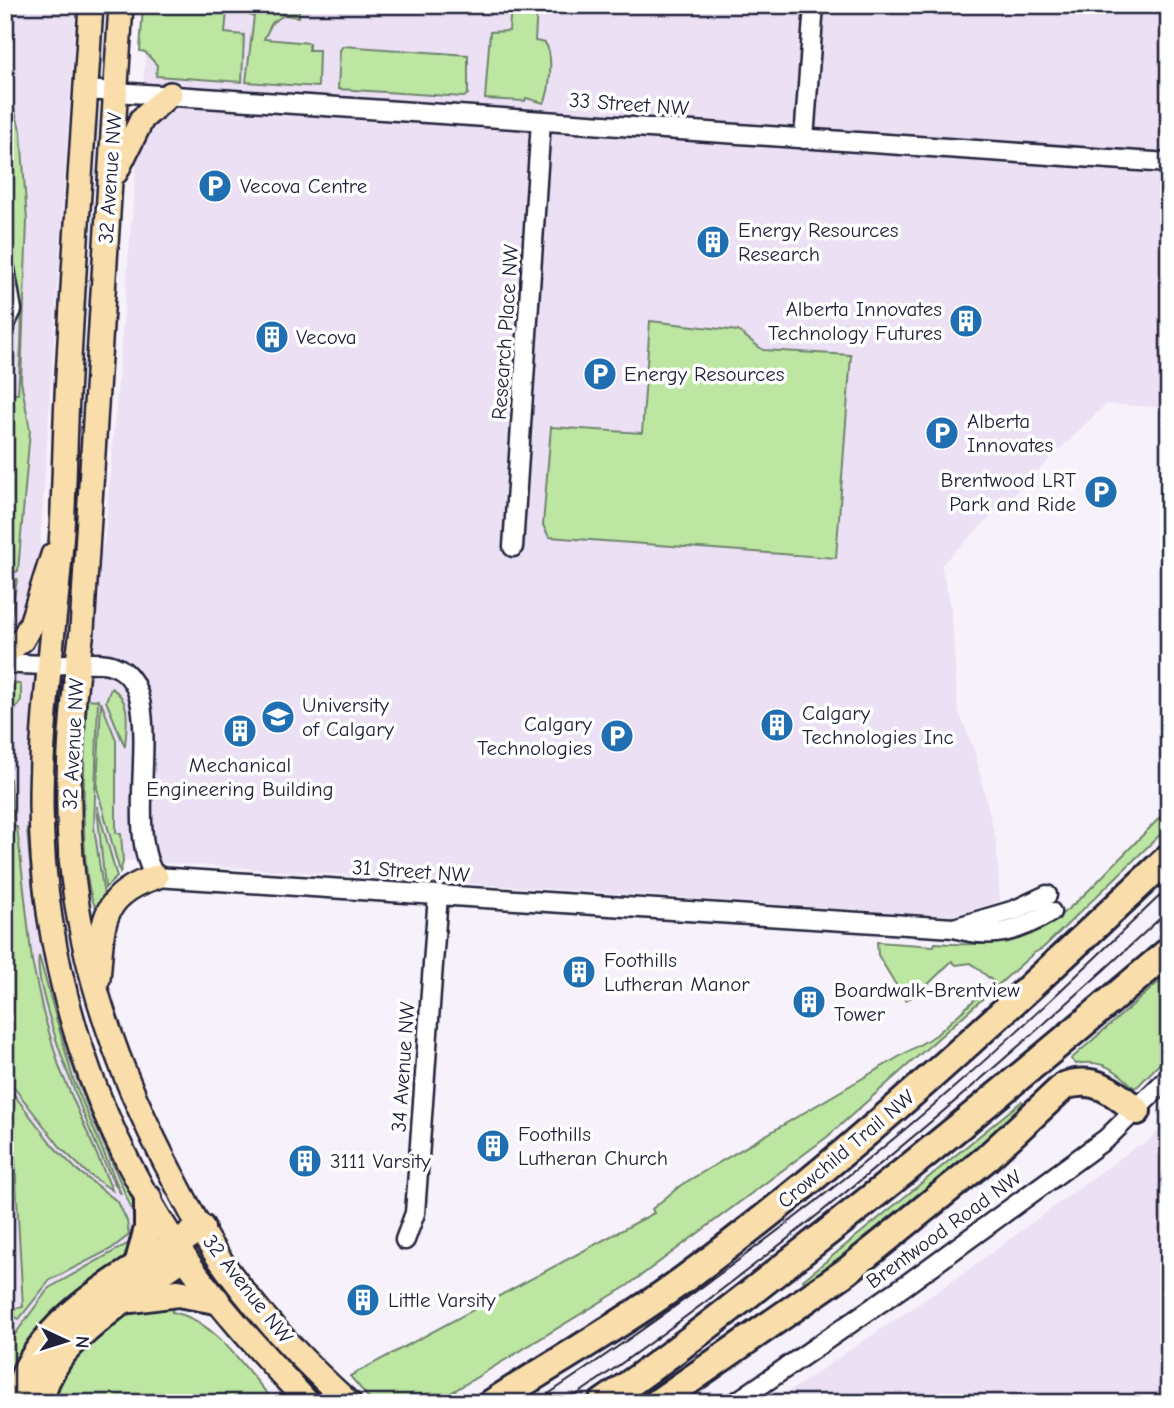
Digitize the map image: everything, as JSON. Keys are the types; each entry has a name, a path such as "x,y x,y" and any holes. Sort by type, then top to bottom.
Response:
{"highway":[{"name":"Crowchild Trail NW","path":"472,1403 500,1397 681,1282 826,1167 990,1026 1169,857"},
{"path":"602,1403 683,1348 894,1181 1169,951"},
{"path":"657,1403 847,1271 986,1158 1064,1086 1079,1081 1097,1083 1137,1111"},
{"path":"137,1269 148,1228 148,1198"},
{"path":"39,1403 42,1391 59,1358 180,1250 204,1234"},
{"path":"14,1403 29,1366 54,1333 85,1304 137,1269 180,1250"},
{"path":"127,1300 154,1293 178,1293 216,1300"}],"main road":[{"name":"32 Avenue NW","path":"91,5 75,234 62,532 41,806 44,862 56,959 81,1054 118,1145 148,1198 180,1250 216,1300 308,1403"},
{"name":"32 Avenue NW","path":"121,5 69,771 71,859 85,950 96,993 145,1125 204,1234 262,1314 349,1403"},
{"path":"108,191 136,128 170,94"},
{"path":"5,653 22,640 31,624 62,532"},
{"path":"96,993 104,918 109,907 129,886 156,877"}],"street":[{"path":"804,138 814,5"},
{"name":"33 Street NW","path":"86,90 1169,163"},
{"name":"Research Place NW","path":"513,547 541,121"},
{"path":"5,269 12,310 5,324"},
{"path":"5,663 107,664 132,677 141,694 144,847 148,866 156,877"},
{"name":"31 Street NW","path":"156,877 954,928 1014,910 1049,903"},
{"name":"34 Avenue NW","path":"405,1240 415,1213 438,895"},
{"name":"Brentwood Road NW","path":"735,1403 1019,1204 1107,1138 1169,1077"}],"shaded area":[{"path":"5,5 76,5 40,547 104,546 150,5 1169,5 1169,408 1106,404 941,565 951,608 958,710 974,750 996,841 1000,901 952,916 35,854 97,1116 137,1211 139,1239 48,1319 32,1338 5,1394"},
{"path":"1169,1121 1169,1403 772,1403 957,1278 1137,1146 1144,1145"}],"green space":[{"path":"143,5 239,5 239,11 227,10 225,33 244,35 242,82 156,76 157,65 145,52 140,51"},
{"path":"249,5 299,5 299,17 284,15 272,23 264,39 309,43 309,50 319,50 318,87 246,82 254,16 248,15"},
{"path":"511,5 537,5 535,41 545,43 550,63 544,103 526,98 525,101 485,99 490,32 509,31"},
{"path":"343,46 468,55 468,94 464,97 338,89 340,50"},
{"path":"5,78 21,132 27,221 21,381 30,430 18,571 5,575 5,393 18,394 22,322 18,286 5,253"},
{"path":"650,321 738,331 763,350 851,355 836,558 549,537 543,525 551,427 642,433"},
{"path":"17,579 10,623 5,622 5,581"},
{"path":"5,679 21,685 21,700 13,714 5,714"},
{"path":"111,688 123,699 127,714 125,747 106,701"},
{"path":"87,699 98,700 94,827 104,896 97,909 91,894 85,842"},
{"path":"101,702 116,740 116,833 121,834 123,862 120,872 97,788"},
{"path":"5,777 10,779 32,961 43,1012 60,1069 112,1190 88,1174 62,1149 5,1076"},
{"path":"97,806 117,877 105,888"},
{"path":"1169,808 1169,826 1043,948 1034,953 827,1137 627,1286 434,1403 373,1403 350,1376 654,1213 652,1209 681,1185 936,1035 994,982 971,963 956,965 952,961 917,995 905,1000 878,955 877,942 934,946 935,943 985,944 1025,935 1061,915 1079,900"},
{"path":"32,827 97,1116 137,1211 138,1228 84,1098 58,1017 43,955 33,892 27,828"},
{"path":"39,956 73,1079 121,1194 83,1114 69,1076 45,1003 39,975"},
{"path":"1169,973 1169,1054 1138,1086 1134,1088 1108,1067 1093,1063 1076,1064 1071,1059"},
{"path":"5,1083 54,1147 78,1171 118,1202 127,1221 129,1235 111,1249 50,1280 19,1319 12,1315 11,1309 23,1307 15,1162 5,1106"},
{"path":"1022,1101 1026,1107 1016,1118 807,1289 803,1280"},
{"path":"131,1242 131,1253 124,1260 70,1299 48,1320 32,1343 5,1394 5,1348 49,1288"},
{"path":"173,1299 172,1312 203,1325 217,1336 276,1403 49,1403 67,1361 103,1329 134,1309"}],"tram line":[{"path":"535,1403 695,1292 851,1174 1007,1041 1169,887"},
{"path":"565,1403 723,1289 876,1168 1025,1041 1169,910"}],"place":[{"name":"Vecova Centre","path":"215,186"},
{"name":"Energy Resources Research","path":"713,242"},
{"name":"Alberta Innovates Technology Futures","path":"966,321"},
{"name":"Vecova","path":"272,337"},
{"name":"Energy Resources","path":"600,374"},
{"name":"Alberta Innovates","path":"942,433"},
{"name":"Brentwood LRT Park and Ride","path":"1101,492"},
{"name":"University of Calgary","path":"278,717"},
{"name":"Calgary Technologies Inc","path":"777,725"},
{"name":"Mechanical Engineering Building","path":"240,731"},
{"name":"Calgary Technologies","path":"617,736"},
{"name":"Foothills Lutheran Manor","path":"579,972"},
{"name":"Boardwalk-Brentview Tower","path":"809,1002"},
{"name":"Foothills Lutheran Church","path":"493,1146"},
{"name":"3111 Varsity","path":"305,1161"},
{"name":"Little Varsity","path":"363,1300"}]}
